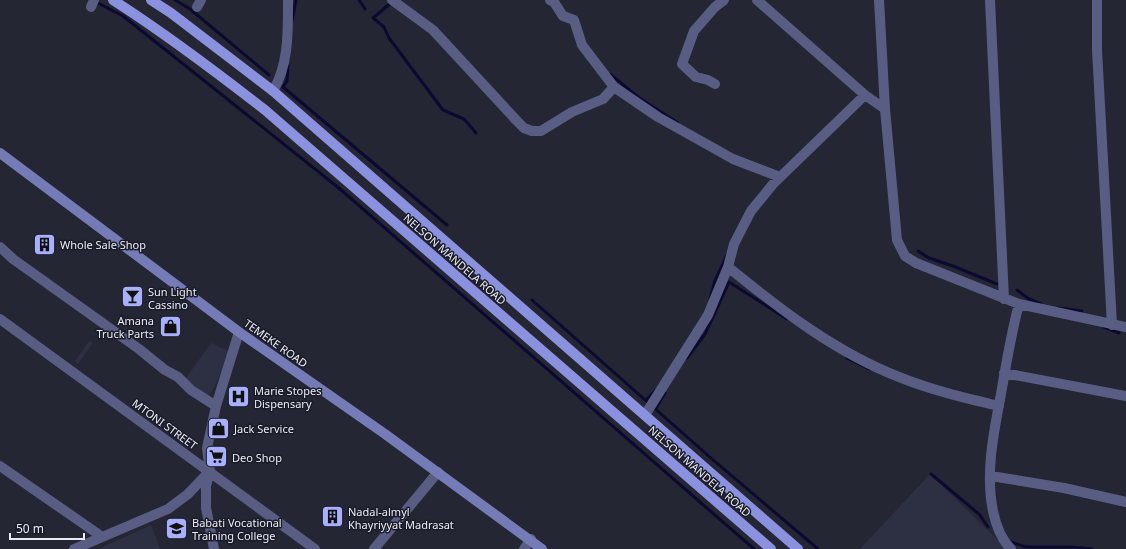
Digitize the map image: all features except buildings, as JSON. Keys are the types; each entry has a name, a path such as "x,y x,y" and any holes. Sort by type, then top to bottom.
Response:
{"main road":[{"name":"NELSON MANDELA ROAD","path":"113,0 159,29 265,110 771,549"},
{"name":"NELSON MANDELA ROAD","path":"151,0 171,13 273,91 798,549"}],"street":[{"path":"273,91 281,76 285,57 288,0"},
{"path":"392,0 433,30 524,128 532,131 541,131 572,112 603,99 614,86"},
{"path":"550,0 554,2 563,16 574,20 582,45 614,86 658,117 733,159 780,177"},
{"path":"715,84 708,80 696,77 682,64 694,31 715,7 724,0"},
{"path":"757,0 865,95 885,110"},
{"path":"879,0 885,110 897,240 905,256 916,263 1019,304 1126,327"},
{"path":"990,0 1004,299"},
{"path":"1097,0 1097,50 1112,325"},
{"path":"645,415 702,327 728,267 734,244 746,220 766,192 780,177 865,95"},
{"name":"TEMEKE ROAD","path":"0,153 239,332 385,434 531,539 542,549"},
{"path":"0,247 13,259 139,349 165,370 178,377 191,390 216,406"},
{"path":"728,267 796,320 832,344 869,364 927,388 999,406"},
{"path":"1011,549 998,530 993,511 991,476 994,434 1010,340 1019,304"},
{"name":"MTONI STREET","path":"0,319 315,549"},
{"path":"214,549 206,508 206,486 210,472 207,448 216,406 239,332"},
{"path":"1004,373 1126,396"},
{"path":"0,466 101,536"},
{"path":"74,549 101,536 154,516 168,509 188,494 210,472"},
{"path":"374,549 438,472"},
{"path":"991,476 1064,488 1126,502"},
{"path":"524,549 531,539"}],"shaded area":[{"path":"89,341 93,343 78,364 75,361"},
{"path":"211,343 232,353 208,398 183,382"},
{"path":"930,474 1004,546 1008,549 860,549"},
{"path":"151,525 160,549 99,549 103,547"}],"waterway":[{"path":"175,0 190,9 269,75"},
{"path":"292,21 296,0"},
{"path":"359,0 365,9"},
{"path":"96,2 123,16 340,189 754,549"},
{"path":"392,2 373,18 384,27 389,38 443,110 464,119 476,133"},
{"path":"288,66 287,81 283,87 447,225"},
{"path":"610,74 638,97 678,123"},
{"path":"918,251 929,258 997,284"},
{"path":"710,299 715,281 727,255"},
{"path":"687,358 705,334 729,282 787,319"},
{"path":"1017,290 1029,299 1041,304"},
{"path":"532,300 712,459 818,549"},
{"path":"1058,308 1082,311"},
{"path":"1104,327 1119,333"},
{"path":"847,358 869,369"},
{"path":"646,400 656,390"},
{"path":"656,408 665,393"},
{"path":"931,474 979,514 988,527"},
{"path":"1008,541 1026,547 1071,547 1092,549"}],"place":[{"name":"Whole Sale Shop","path":"45,244"},
{"name":"Sun Light Cassino","path":"132,297"},
{"name":"Amana Truck Parts","path":"170,326"},
{"name":"Marie Stopes Dispensary","path":"239,396"},
{"name":"Jack Service","path":"218,428"},
{"name":"Deo Shop","path":"217,457"},
{"name":"Nadal-almyl Khayriyyat Madrasat","path":"333,517"},
{"name":"Babati Vocational Training College","path":"177,528"}]}
